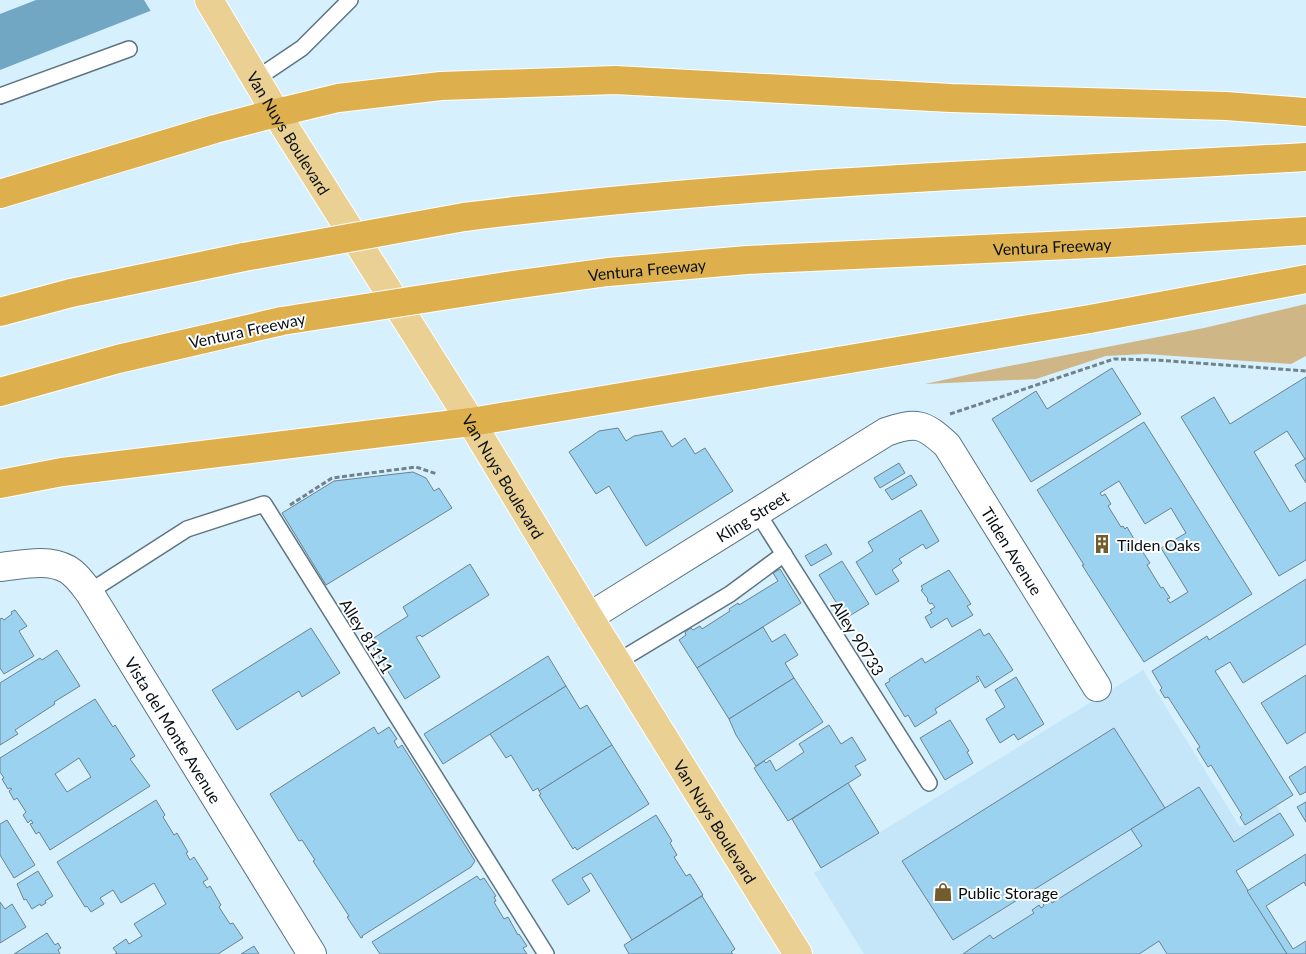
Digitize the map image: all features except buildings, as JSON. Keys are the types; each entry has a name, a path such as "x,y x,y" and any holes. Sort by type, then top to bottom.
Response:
{"highway":[{"path":"0,194 215,129 276,113 338,98 441,86 615,80 951,98 1226,106 1306,112"},
{"path":"0,312 71,293 244,257 464,217 633,198 747,189 1306,157"},
{"name":"Ventura Freeway","path":"0,392 118,359 282,321 608,272 747,260 1121,243 1306,231"},
{"path":"0,484 62,472 471,422 1090,319 1306,279"}],"main road":[{"name":"Van Nuys Boulevard","path":"212,6 276,113 471,422 589,617 798,954"}],"street":[{"name":"Kling Street","path":"589,617 886,432 903,426 919,425"},
{"name":"Tilden Avenue","path":"919,425 934,433 947,445 1098,687"},
{"name":"Vista del Monte Avenue","path":"0,567 41,562 67,569 78,578 89,592 312,954"}],"lane":[{"path":"256,79 302,48 350,0"},
{"path":"0,96 129,49"},
{"path":"89,592 187,529 264,504 272,516"},
{"name":"Alley 90733","path":"757,512 929,783"},
{"name":"Alley 81111","path":"272,516 546,954"},
{"path":"617,662 730,594 784,554"}],"path":[{"path":"919,425 1114,359 1156,360 1306,371"},
{"path":"272,516 332,478 416,467 437,474"}],"shaded area":[{"path":"36,0 178,0 0,70 0,14"},
{"path":"1306,304 1306,356 1291,364 1146,354 1106,356 1036,379 925,384 1204,328"},
{"path":"1143,670 1240,827 1276,805 1294,835 1236,871 1287,954 864,954 814,873"}],"pier":[{"path":"144,0 180,0 152,13"}],"place":[{"name":"Tilden Oaks","path":"1102,544"},
{"name":"Public Storage","path":"943,892"}]}
